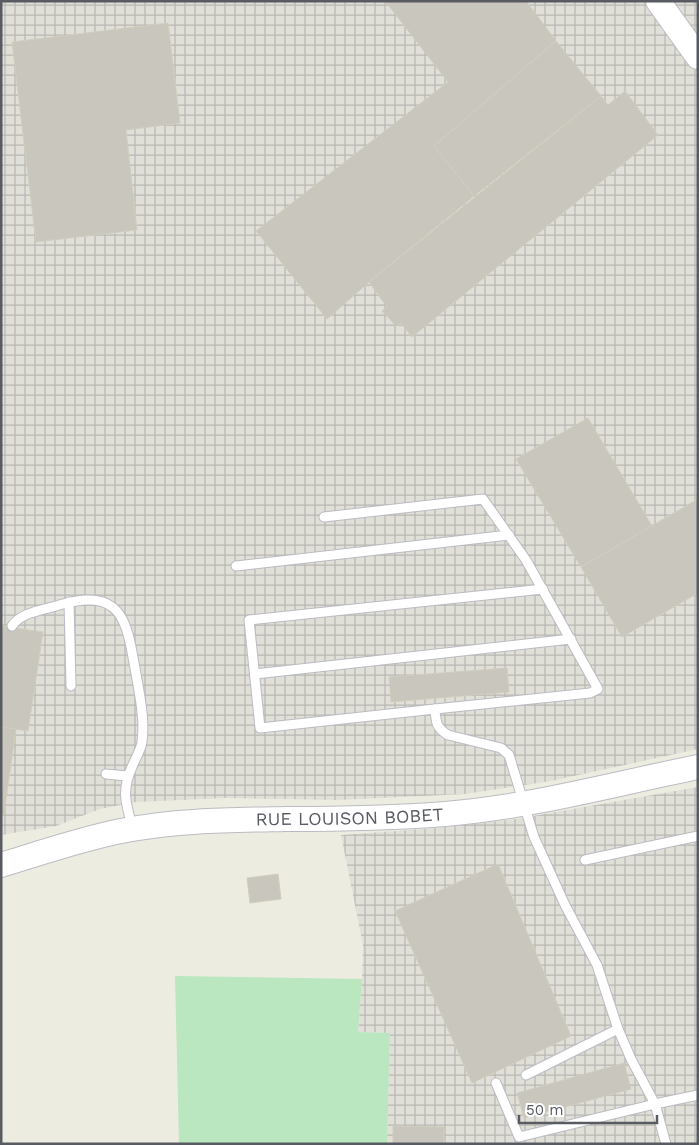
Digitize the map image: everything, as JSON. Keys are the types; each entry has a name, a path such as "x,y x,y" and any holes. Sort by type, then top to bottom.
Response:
{"street":[{"path":"658,1 698,57"},
{"name":"RUE LOUISON BOBET","path":"1,865 42,852 133,829 225,820 358,818 445,814 523,804 698,767"}],"lane":[{"path":"324,516 483,499 526,560 543,589 571,639 598,689 590,693 260,728 249,620 543,589"},
{"path":"236,566 509,536"},
{"path":"12,626 21,616 69,602 88,599 102,601 119,612 129,632 142,711 142,744 127,776 125,791 125,804 133,829"},
{"path":"69,602 72,686"},
{"path":"254,674 571,639"},
{"path":"435,709 437,724 440,730 448,735 501,748 509,755 534,837 565,905 597,965 618,1029 631,1059 655,1104 666,1144"},
{"path":"106,774 127,776"},
{"path":"585,860 698,836"},
{"path":"526,1075 618,1029"},
{"path":"496,1083 519,1137 698,1095"}],"shaded area":[{"path":"1,1 698,1 698,749 551,781 465,794 338,800 226,798 136,802 100,809 56,826 1,835"},
{"path":"698,787 698,1144 387,1144 390,1033 358,1032 363,945 341,835 437,828 516,819"}],"green space":[{"path":"175,976 362,979 358,1032 390,1033 387,1144 179,1144"}],"building":[{"path":"385,1 526,1 556,41 434,146 474,196 327,319 256,231 448,82"},
{"path":"168,23 180,123 126,130 137,230 36,242 12,42"},
{"path":"556,41 601,96 474,196 434,146"},
{"path":"625,91 658,135 412,337 401,323 396,326 382,311 387,307 369,282 601,96 608,105"},
{"path":"588,418 652,526 581,567 516,459"},
{"path":"698,499 698,593 622,637 581,567"},
{"path":"1,626 43,632 28,731 1,727"},
{"path":"507,668 509,692 391,702 389,677"},
{"path":"1,727 16,729 4,814 1,814"},
{"path":"498,864 571,1036 472,1083 395,911"},
{"path":"278,874 281,899 250,903 247,878"},
{"path":"624,1063 631,1089 524,1118 517,1093"},
{"path":"393,1126 444,1127 444,1144 393,1144"}]}
